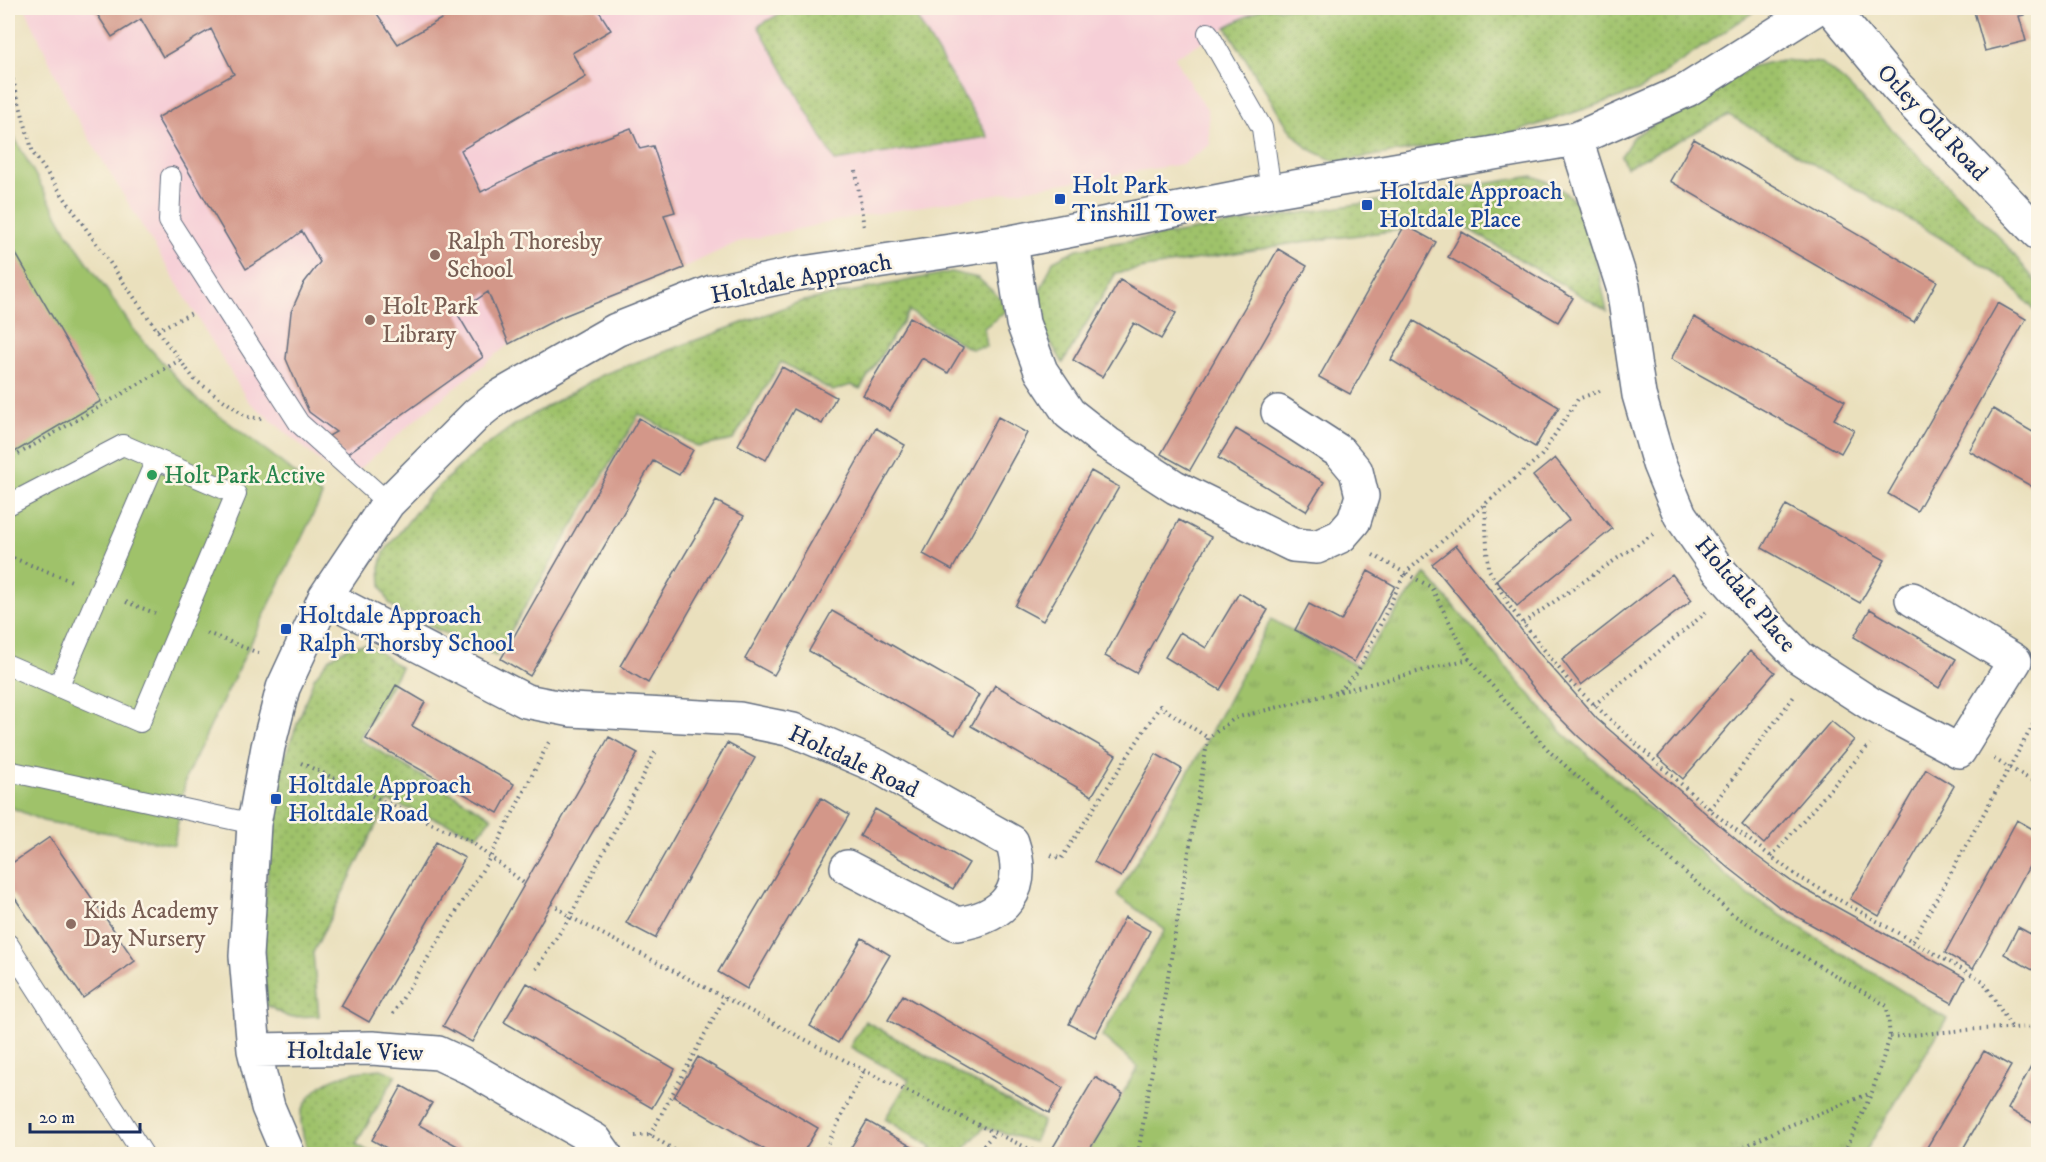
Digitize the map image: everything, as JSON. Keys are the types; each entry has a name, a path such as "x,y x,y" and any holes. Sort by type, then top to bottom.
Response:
{"street":[{"name":"Holtdale Approach","path":"288,1155 268,1107 254,1050 246,956 254,824 268,747 283,688 325,597 388,503 477,414 497,398 616,330 712,292 796,274 1011,242 1271,191 1576,140 1687,90 1817,8"},
{"name":"Otley Old Road","path":"1831,8 1897,87 2038,233"},
{"name":"Holtdale Place","path":"1576,140 1623,287 1640,395 1659,464 1680,515 1717,568 1793,651 1815,668 1894,717 1959,751 1964,742"},
{"path":"1011,242 1023,323 1041,371 1069,413 1107,443 1175,487 1293,545 1317,547 1341,536 1354,521 1362,496 1356,471 1340,452 1278,412"},
{"name":"Holtdale Road","path":"325,597 526,701 565,709 673,717 740,719 793,730 877,766 1012,842"},
{"path":"1912,598 2015,661 1964,742"},
{"path":"847,867 957,924 987,917 1005,904 1016,885 1018,860 1012,842"},
{"name":"Holtdale View","path":"254,1050 372,1048 438,1053 466,1066 595,1140 605,1155"}],"lane":[{"path":"1208,33 1262,128 1271,191"},
{"path":"171,177 169,221 299,423 388,503"},
{"path":"8,505 123,445 236,495 140,722 8,664"},
{"path":"58,687 156,460"},
{"path":"8,771 254,824"},
{"path":"8,944 144,1155"}],"path":[{"path":"8,62 33,153 195,381 247,417 299,423"},
{"path":"854,229 864,228 856,171"},
{"path":"157,330 219,299"},
{"path":"8,460 180,360"},
{"path":"1339,692 1358,671 1405,573 1541,456 1578,399 1637,378"},
{"path":"1485,505 1488,568 1510,607 1569,681 1710,809 1797,876 1983,981 2012,1028"},
{"path":"1523,623 1680,515"},
{"path":"1341,536 1431,587 1469,659 1550,752 1732,914 1887,1006 1890,1037 1872,1092 1844,1155"},
{"path":"8,556 293,667"},
{"path":"1594,705 1735,588"},
{"path":"1138,1155 1208,738 1235,718 1469,659"},
{"path":"1710,809 1815,668"},
{"path":"1012,842 1061,858 1160,706 1208,738"},
{"path":"372,1048 491,856 565,709"},
{"path":"1913,941 2011,769 2038,716"},
{"path":"536,969 570,917 673,717"},
{"path":"1771,857 1894,717"},
{"path":"1964,742 2038,784"},
{"path":"268,747 470,841 525,884"},
{"path":"552,903 570,917 864,1070 1040,1155"},
{"path":"650,1135 724,997"},
{"path":"1890,1037 2038,1027"},
{"path":"823,1155 864,1070"},
{"path":"1728,1155 1783,1128 1872,1092"},
{"path":"975,1155 995,1133"}],"shaded area":[{"name":"Ralph Thoresby School","path":"25,8 1262,8 1175,57 1208,110 1210,145 1182,164 855,217 738,242 683,268 561,317 509,344 414,421 345,482 248,401 70,107"}],"green space":[{"path":"790,8 911,8 988,137 835,161 758,26"},
{"path":"1262,8 1759,8 1638,91 1513,133 1336,162 1307,148 1289,129 1226,27"},
{"path":"1782,60 1822,63 1844,81 2002,240 2038,284 2038,314 2006,280 1939,237 1729,115 1627,167 1621,156 1634,136 1753,66"},
{"name":"Holt Park Active","path":"13,135 67,232 136,333 195,398 271,454 322,496 186,777 174,845 43,821 8,806 8,138"},
{"path":"1533,176 1564,192 1580,210 1591,238 1607,311 1458,223 1301,242 1116,273 1063,363 1043,330 1040,291 1053,261 1077,249"},
{"path":"951,272 978,278 1001,299 1006,311 984,328 987,347 970,349 909,311 860,389 851,385 833,391 781,362 733,440 698,447 639,414 496,656 400,613 389,603 381,586 380,568 384,552 429,495 468,459 513,426 602,375 799,302"},
{"path":"1425,573 1563,733 1750,896 1947,1019 1864,1154 1087,1154 1138,1067 1102,1036 1165,930 1117,895 1208,738 1271,619 1357,666"},
{"path":"369,644 401,668 359,739 492,817 478,835 388,801 313,953 319,1016 288,1017 266,1005 263,920 272,826 282,765 314,678 329,659 350,646"},
{"path":"865,1021 1043,1121 1034,1142 984,1127 960,1154 928,1154 932,1147 885,1119 909,1080 850,1047"},
{"path":"381,1069 396,1075 356,1144 373,1154 309,1154 303,1134 301,1112 313,1093 330,1080 340,1076"}],"building":[{"path":"93,8 373,8 398,44 460,8 597,8 611,30 572,53 586,77 461,150 481,192 537,164 631,128 640,149 653,146 675,212 664,215 684,268 561,317 509,344 488,292 457,313 483,357 344,456 327,437 336,432 309,412 286,359 291,312 304,283 320,262 302,231 246,269 157,118 234,74 211,29 163,57 141,19 112,37"},
{"path":"1973,8 2022,8 2024,15 2019,16 2026,41 1985,51"},
{"path":"1694,139 1937,281 1914,322 1670,181"},
{"path":"1405,225 1436,242 1350,394 1319,377"},
{"path":"1462,232 1573,298 1558,322 1448,257"},
{"path":"8,240 101,401 8,456"},
{"path":"1278,249 1307,266 1190,470 1161,454"},
{"path":"1120,280 1176,313 1161,339 1134,323 1102,377 1073,360"},
{"path":"1998,303 2026,319 1917,511 1888,494"},
{"path":"910,317 963,348 948,373 922,358 890,411 863,395"},
{"path":"1694,317 1845,401 1834,419 1854,430 1841,453 1671,359"},
{"path":"1414,321 1559,407 1535,447 1391,360"},
{"path":"782,367 836,397 822,424 794,409 766,460 738,445"},
{"path":"1993,409 2038,435 2038,490 1969,451"},
{"path":"998,417 1027,433 952,570 923,554"},
{"path":"639,418 693,450 679,475 653,461 530,676 501,659"},
{"path":"876,428 905,445 774,675 745,659"},
{"path":"1236,429 1324,482 1306,511 1218,458"},
{"path":"1555,458 1612,529 1517,606 1496,580 1569,520 1533,476"},
{"path":"1091,471 1119,487 1043,621 1015,606"},
{"path":"716,501 744,516 648,683 620,666"},
{"path":"1786,505 1885,560 1860,603 1762,548"},
{"path":"1179,520 1211,537 1136,673 1105,656"},
{"path":"1456,545 1540,654 1597,719 1747,849 1795,884 1965,978 1952,1003 1778,906 1729,868 1579,737 1551,709 1432,564"},
{"path":"1368,571 1395,586 1354,662 1295,630 1309,604 1341,621"},
{"path":"1672,574 1692,600 1581,685 1562,660"},
{"path":"1239,593 1268,610 1220,690 1165,657 1180,632 1206,648"},
{"path":"1870,609 1956,659 1939,688 1854,637"},
{"path":"832,611 979,695 955,735 809,651"},
{"path":"1750,651 1775,672 1683,779 1658,757"},
{"path":"396,685 425,702 412,726 514,784 498,813 366,739"},
{"path":"995,685 1116,755 1092,796 971,726"},
{"path":"1831,721 1854,740 1764,844 1742,825"},
{"path":"609,737 638,753 472,1042 443,1026"},
{"path":"727,743 755,758 655,938 626,923"},
{"path":"1156,754 1182,769 1121,877 1094,862"},
{"path":"1926,769 1954,786 1879,916 1850,899"},
{"path":"821,798 849,815 747,989 718,972"},
{"path":"875,809 969,863 953,889 860,836"},
{"path":"2017,820 2038,832 2038,850 1973,969 1945,953"},
{"name":"Kids Academy Day Nursery","path":"50,837 135,961 83,998 8,888 8,866"},
{"path":"436,842 465,858 369,1022 341,1006"},
{"path":"1125,917 1150,931 1095,1037 1069,1024"},
{"path":"2018,927 2038,938 2038,973 2004,954"},
{"path":"862,938 890,955 838,1043 810,1026"},
{"path":"527,983 675,1069 652,1108 504,1022"},
{"path":"903,995 1063,1088 1049,1113 888,1020"},
{"path":"1984,1051 2011,1066 1960,1154 1923,1154"},
{"path":"698,1057 818,1128 802,1154 772,1154 674,1097"},
{"path":"2031,1067 2038,1071 2038,1126 2008,1109"},
{"path":"1095,1077 1123,1094 1087,1154 1049,1154"},
{"path":"402,1086 432,1103 419,1125 472,1154 397,1154 372,1140"},
{"path":"867,1121 921,1152 920,1154 847,1154"}],"place":[{"name":"Holt Park Tinshill Tower","path":"1060,199"},
{"name":"Holtdale Approach Holtdale Place","path":"1367,205"},
{"name":"Ralph Thoresby School","path":"435,255"},
{"name":"Holt Park Library","path":"370,320"},
{"name":"Holt Park Active","path":"152,475"},
{"name":"Holtdale Approach Ralph Thorsby School","path":"286,629"},
{"name":"Holtdale Approach Holtdale Road","path":"276,799"},
{"name":"Kids Academy Day Nursery","path":"71,924"}]}
